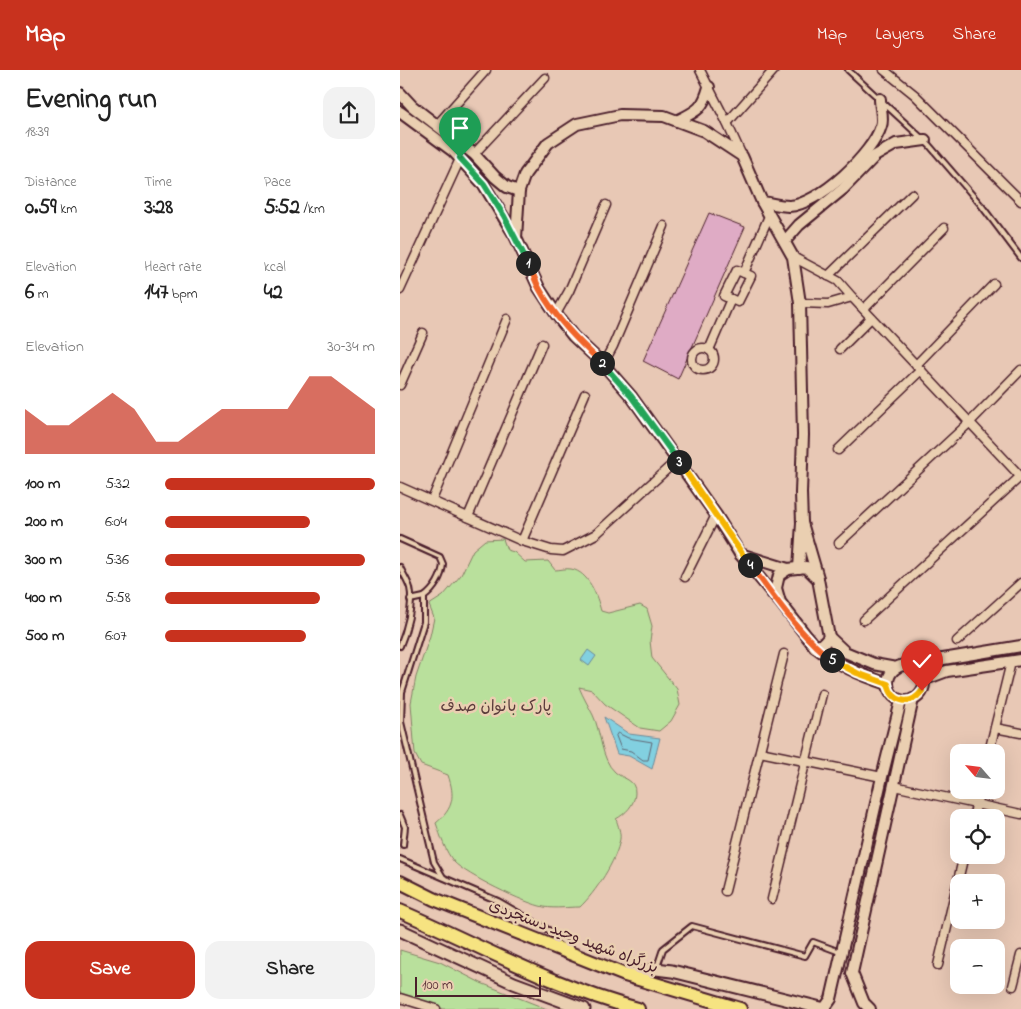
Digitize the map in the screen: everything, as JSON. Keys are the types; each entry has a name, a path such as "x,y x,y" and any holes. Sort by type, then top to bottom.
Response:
{"highway":[{"name":"بزرگراه شهید وحید دستجردی","path":"400,882 434,899 625,975 740,1009"},
{"path":"400,911 569,988 638,1009"}],"main road":[{"path":"400,930 514,983 584,1009"},
{"path":"400,938 439,947"},
{"path":"625,975 656,969 672,971 824,1009"},
{"path":"612,1002 629,1009"}],"street":[{"path":"437,125 486,70"},
{"path":"700,70 727,122 762,202 793,257 800,303 804,435 800,493 802,523 818,579 829,637 845,652 874,664 896,668"},
{"path":"727,122 774,70"},
{"path":"884,70 915,95 1021,201"},
{"path":"474,154 545,78"},
{"path":"677,121 695,112 705,102 709,86"},
{"path":"400,93 412,106 474,154 507,187 519,190"},
{"path":"762,202 788,206 806,202 849,171 869,148 882,125 880,99"},
{"path":"400,112 453,151 484,184 516,238 539,288 556,314 573,336 603,364 631,396 716,515 740,554 815,647 834,661 857,673 888,684"},
{"path":"516,238 519,190 525,174 548,143 576,124 620,115 664,116 704,131 742,156"},
{"path":"785,242 799,225 843,189 875,156 896,144 924,140"},
{"path":"400,290 460,158"},
{"path":"828,276 912,194"},
{"path":"556,314 570,291 606,206"},
{"path":"744,273 769,216"},
{"path":"603,364 613,346 664,226"},
{"path":"864,309 944,228"},
{"path":"793,257 838,281 1021,476 864,620"},
{"path":"737,270 744,273 751,276 738,302 724,296 737,270"},
{"path":"838,450 918,368 994,284"},
{"path":"800,303 828,304 852,297"},
{"path":"708,350 731,299"},
{"path":"840,350 871,318"},
{"path":"432,500 507,319"},
{"path":"400,385 423,332"},
{"path":"468,517 542,344"},
{"path":"839,543 970,422 1021,370"},
{"path":"522,541 585,394"},
{"path":"400,487 522,541 551,550 563,551 596,534 677,460"},
{"path":"685,576 716,515"},
{"path":"794,568 802,523"},
{"path":"740,554 794,568 806,567 818,579"},
{"path":"780,602 776,588 779,575 794,568"},
{"path":"957,641 1021,583"},
{"path":"815,647 824,643 829,637"},
{"path":"913,700 901,701 892,694 888,684 891,672 896,668 1021,646"},
{"path":"725,891 784,654"},
{"path":"923,680 947,671 1016,661 991,744"},
{"path":"870,1009 864,1003 852,973 913,700 922,691 923,680 918,670 907,665"},
{"path":"772,899 822,694"},
{"path":"824,1009 831,999 901,701"},
{"path":"995,728 1021,733"},
{"path":"760,752 882,778"},
{"path":"894,786 1021,814"},
{"path":"976,809 978,799"},
{"path":"938,965 962,864"},
{"path":"841,952 856,955"},
{"path":"1013,986 1021,955"},
{"path":"400,998 436,1009"}],"lane":[{"path":"848,70 924,140 981,205 1021,258"},
{"path":"400,539 440,557 443,564 440,578 428,594 424,597 410,600"},
{"path":"400,567 410,589 408,623 400,646"},
{"path":"424,597 424,622 402,692 401,722 434,862 443,877"},
{"path":"400,746 405,742"},
{"path":"400,815 405,826 403,845"},
{"path":"400,859 498,901 550,931 584,958"},
{"path":"656,969 663,949 692,926 805,956 813,942 841,952"}],"green space":[{"name":"پارک بانوان صدف","path":"503,539 507,550 514,552 525,562 548,561 555,570 571,569 583,575 594,592 601,611 608,613 640,605 647,609 652,626 650,641 652,658 677,689 680,705 671,721 659,731 640,728 605,704 592,690 579,687 596,722 604,753 610,767 631,782 635,788 635,797 629,809 616,819 620,837 615,857 598,885 580,907 553,908 535,905 483,881 454,862 446,849 436,823 450,807 452,789 448,775 421,765 415,754 411,703 416,677 434,618 429,605 443,596 461,575 473,550 485,540"},
{"path":"400,950 440,962 481,983 547,1009 444,1009 400,996"}],"water":[{"path":"588,650 596,656 589,666 581,660"},
{"path":"604,717 629,734 660,738 652,769 629,756 617,754"}],"building":[{"path":"709,213 745,227 678,379 643,361"}],"route":[{"path":"460,158 484,184 504,216 539,288 556,314 573,336 603,364 631,396 702,498 716,515 740,554 780,602 804,635 815,647 834,661 857,673 888,684 892,694 901,701 913,700 922,691"}]}
